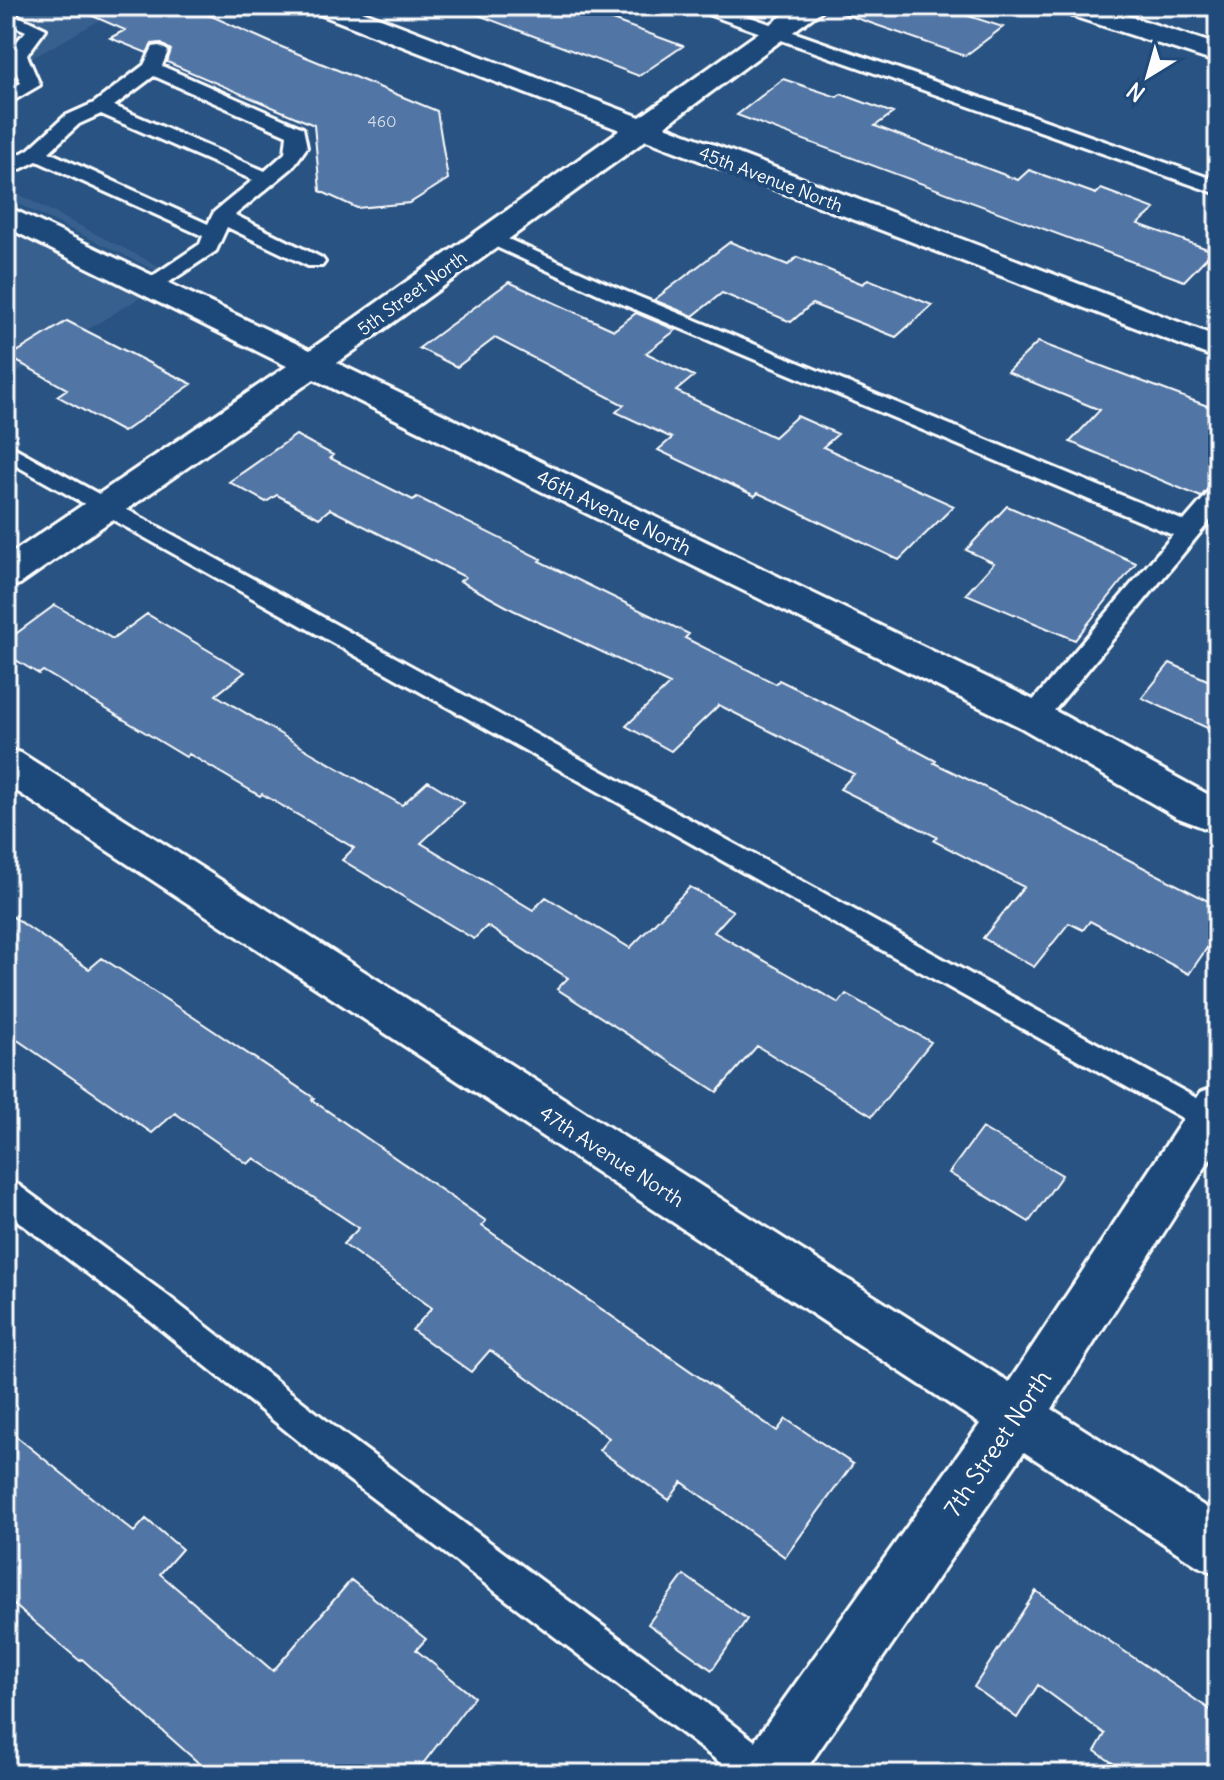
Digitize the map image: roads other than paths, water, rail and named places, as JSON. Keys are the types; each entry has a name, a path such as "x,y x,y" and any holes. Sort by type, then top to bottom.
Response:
{"street":[{"name":"45th Avenue North","path":"324,6 1218,349"},
{"name":"5th Street North","path":"6,575 311,365 814,6"},
{"path":"1070,6 1218,54"},
{"name":"46th Avenue North","path":"6,215 1034,717 1191,806 1218,817"},
{"name":"47th Avenue North","path":"6,764 1218,1547"},
{"name":"7th Street North","path":"766,1774 1016,1418 1215,1117"}],"lane":[{"path":"702,6 1218,188"},
{"path":"6,15 37,29 12,59 31,85 6,99"},
{"path":"6,170 36,153 72,120 101,107 156,59 296,132 300,143 297,152 217,225 209,247 152,285"},
{"path":"101,107 267,179"},
{"path":"36,153 315,262"},
{"path":"490,237 608,291 1188,532"},
{"path":"6,450 104,507 1215,1117"},
{"path":"1034,717 1218,496"},
{"path":"6,1194 156,1306 328,1443 688,1712 766,1774"}]}
